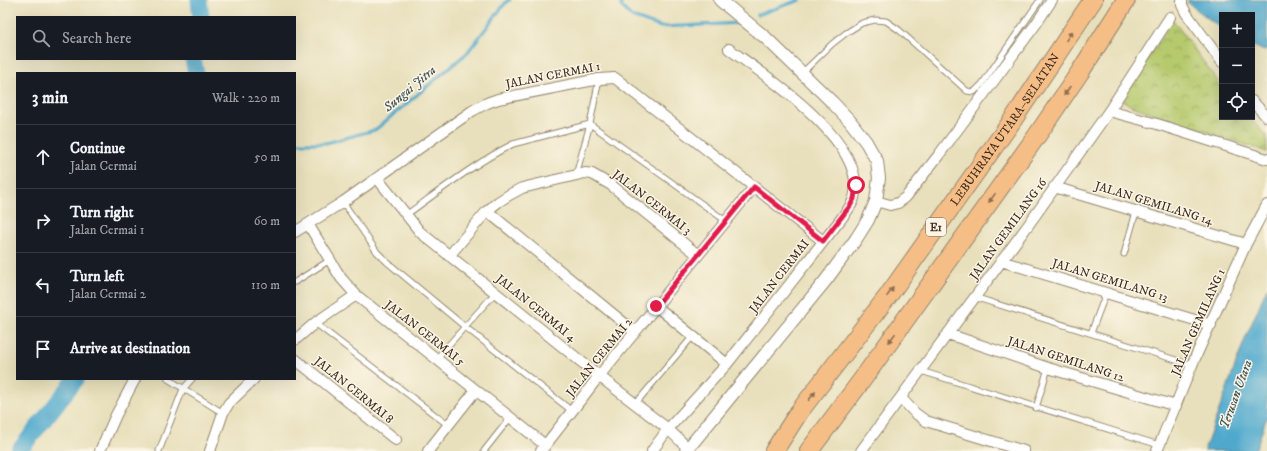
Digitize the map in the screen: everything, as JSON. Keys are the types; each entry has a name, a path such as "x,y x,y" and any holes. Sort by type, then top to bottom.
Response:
{"highway":[{"name":"LEBUHRAYA UTARA–SELATAN","path":"774,451 799,412 888,296 1020,109 1093,0"},
{"name":"E1","path":"809,451 817,443 1036,137 1126,0"},
{"path":"763,451 799,412"}],"street":[{"path":"687,450 826,280 856,239 868,220 876,201 880,178 876,161 866,142 832,102 766,38 720,0"},
{"path":"876,201 890,205 898,203 906,197 1036,24 1052,0"},
{"path":"1182,0 1182,5 1186,13 1219,58"},
{"name":"JALAN GEMILANG 16","path":"860,451 921,371 973,297 1001,261 1109,111 1170,18"},
{"name":"JALAN CERMAI","path":"652,451 668,429 727,364 841,219 854,199 856,185 854,172 849,159 831,134 818,120 783,89 729,49"},
{"name":"JALAN CERMAI 1","path":"296,231 343,202 472,111 487,103 498,99 599,79 615,78 823,241"},
{"path":"1255,104 1267,117"},
{"path":"1109,111 1157,124 1267,159"},
{"name":"JALAN CERMAI 3","path":"450,256 487,211 498,202 522,188 584,173 600,177 639,206 698,255"},
{"name":"JALAN CERMAI 4","path":"377,178 420,232 599,376 668,429 687,450"},
{"name":"JALAN CERMAI 2","path":"543,448 599,376 754,187"},
{"name":"JALAN GEMILANG 14","path":"1054,187 1246,244"},
{"name":"JALAN GEMILANG 1","path":"1158,448 1192,365 1246,244 1267,205"},
{"path":"487,211 635,332"},
{"name":"JALAN CERMAI 5","path":"308,224 341,278 356,295 476,390 543,448"},
{"name":"JALAN GEMILANG 13","path":"1001,261 1211,324"},
{"path":"296,339 315,322 356,295"},
{"path":"656,306 727,364"},
{"name":"JALAN GEMILANG 12","path":"948,334 1048,368 1176,406"},
{"name":"JALAN CERMAI 8","path":"296,361 396,440"},
{"path":"100,451 116,415 134,380"},
{"path":"210,451 223,413 229,404 253,380"},
{"path":"428,451 476,390"},
{"path":"901,398 915,413 926,421 1024,451"}],"lane":[{"path":"802,73 832,44 862,23 875,20 886,21 899,30 967,91 974,92 982,84 1040,0"},
{"path":"576,175 590,124 599,79"},
{"path":"406,215 486,159 508,147 590,124"},
{"path":"590,124 726,221"},
{"path":"343,202 377,252 387,262 464,326 572,411"},
{"path":"1124,254 1136,212"},
{"path":"296,281 330,260"},
{"path":"436,359 496,292"},
{"path":"1092,333 1106,293"},
{"path":"973,297 1192,365"},
{"path":"315,322 448,425"},
{"path":"636,403 693,336"},
{"path":"1036,408 1048,368"},
{"path":"921,371 1158,448"},
{"path":"170,380 223,413"},
{"path":"159,451 183,389 191,380"},
{"path":"484,451 510,418"}],"green space":[{"path":"1173,20 1219,83 1219,120 1252,120 1267,136 1267,152 1131,106 1121,99"}],"water":[{"path":"1188,0 1267,0 1267,49 1264,51 1255,46 1255,12 1219,12 1219,27 1187,2"},
{"name":"Terusan Utara","path":"1267,288 1267,417 1255,451 1204,451 1245,339"}],"waterway":[{"path":"199,0 201,16"},
{"name":"Sungai Jitra","path":"296,143 326,143 375,130 467,53 507,1 510,0"},
{"name":"Sungai Jitra","path":"622,0 621,6 632,17 661,27 741,23"},
{"name":"Sungai Jitra","path":"757,15 800,0"},
{"path":"193,60 196,72"},
{"path":"19,451 75,380"}],"route":[{"path":"656,306 754,187 823,241 850,206 854,199 856,185"}]}
